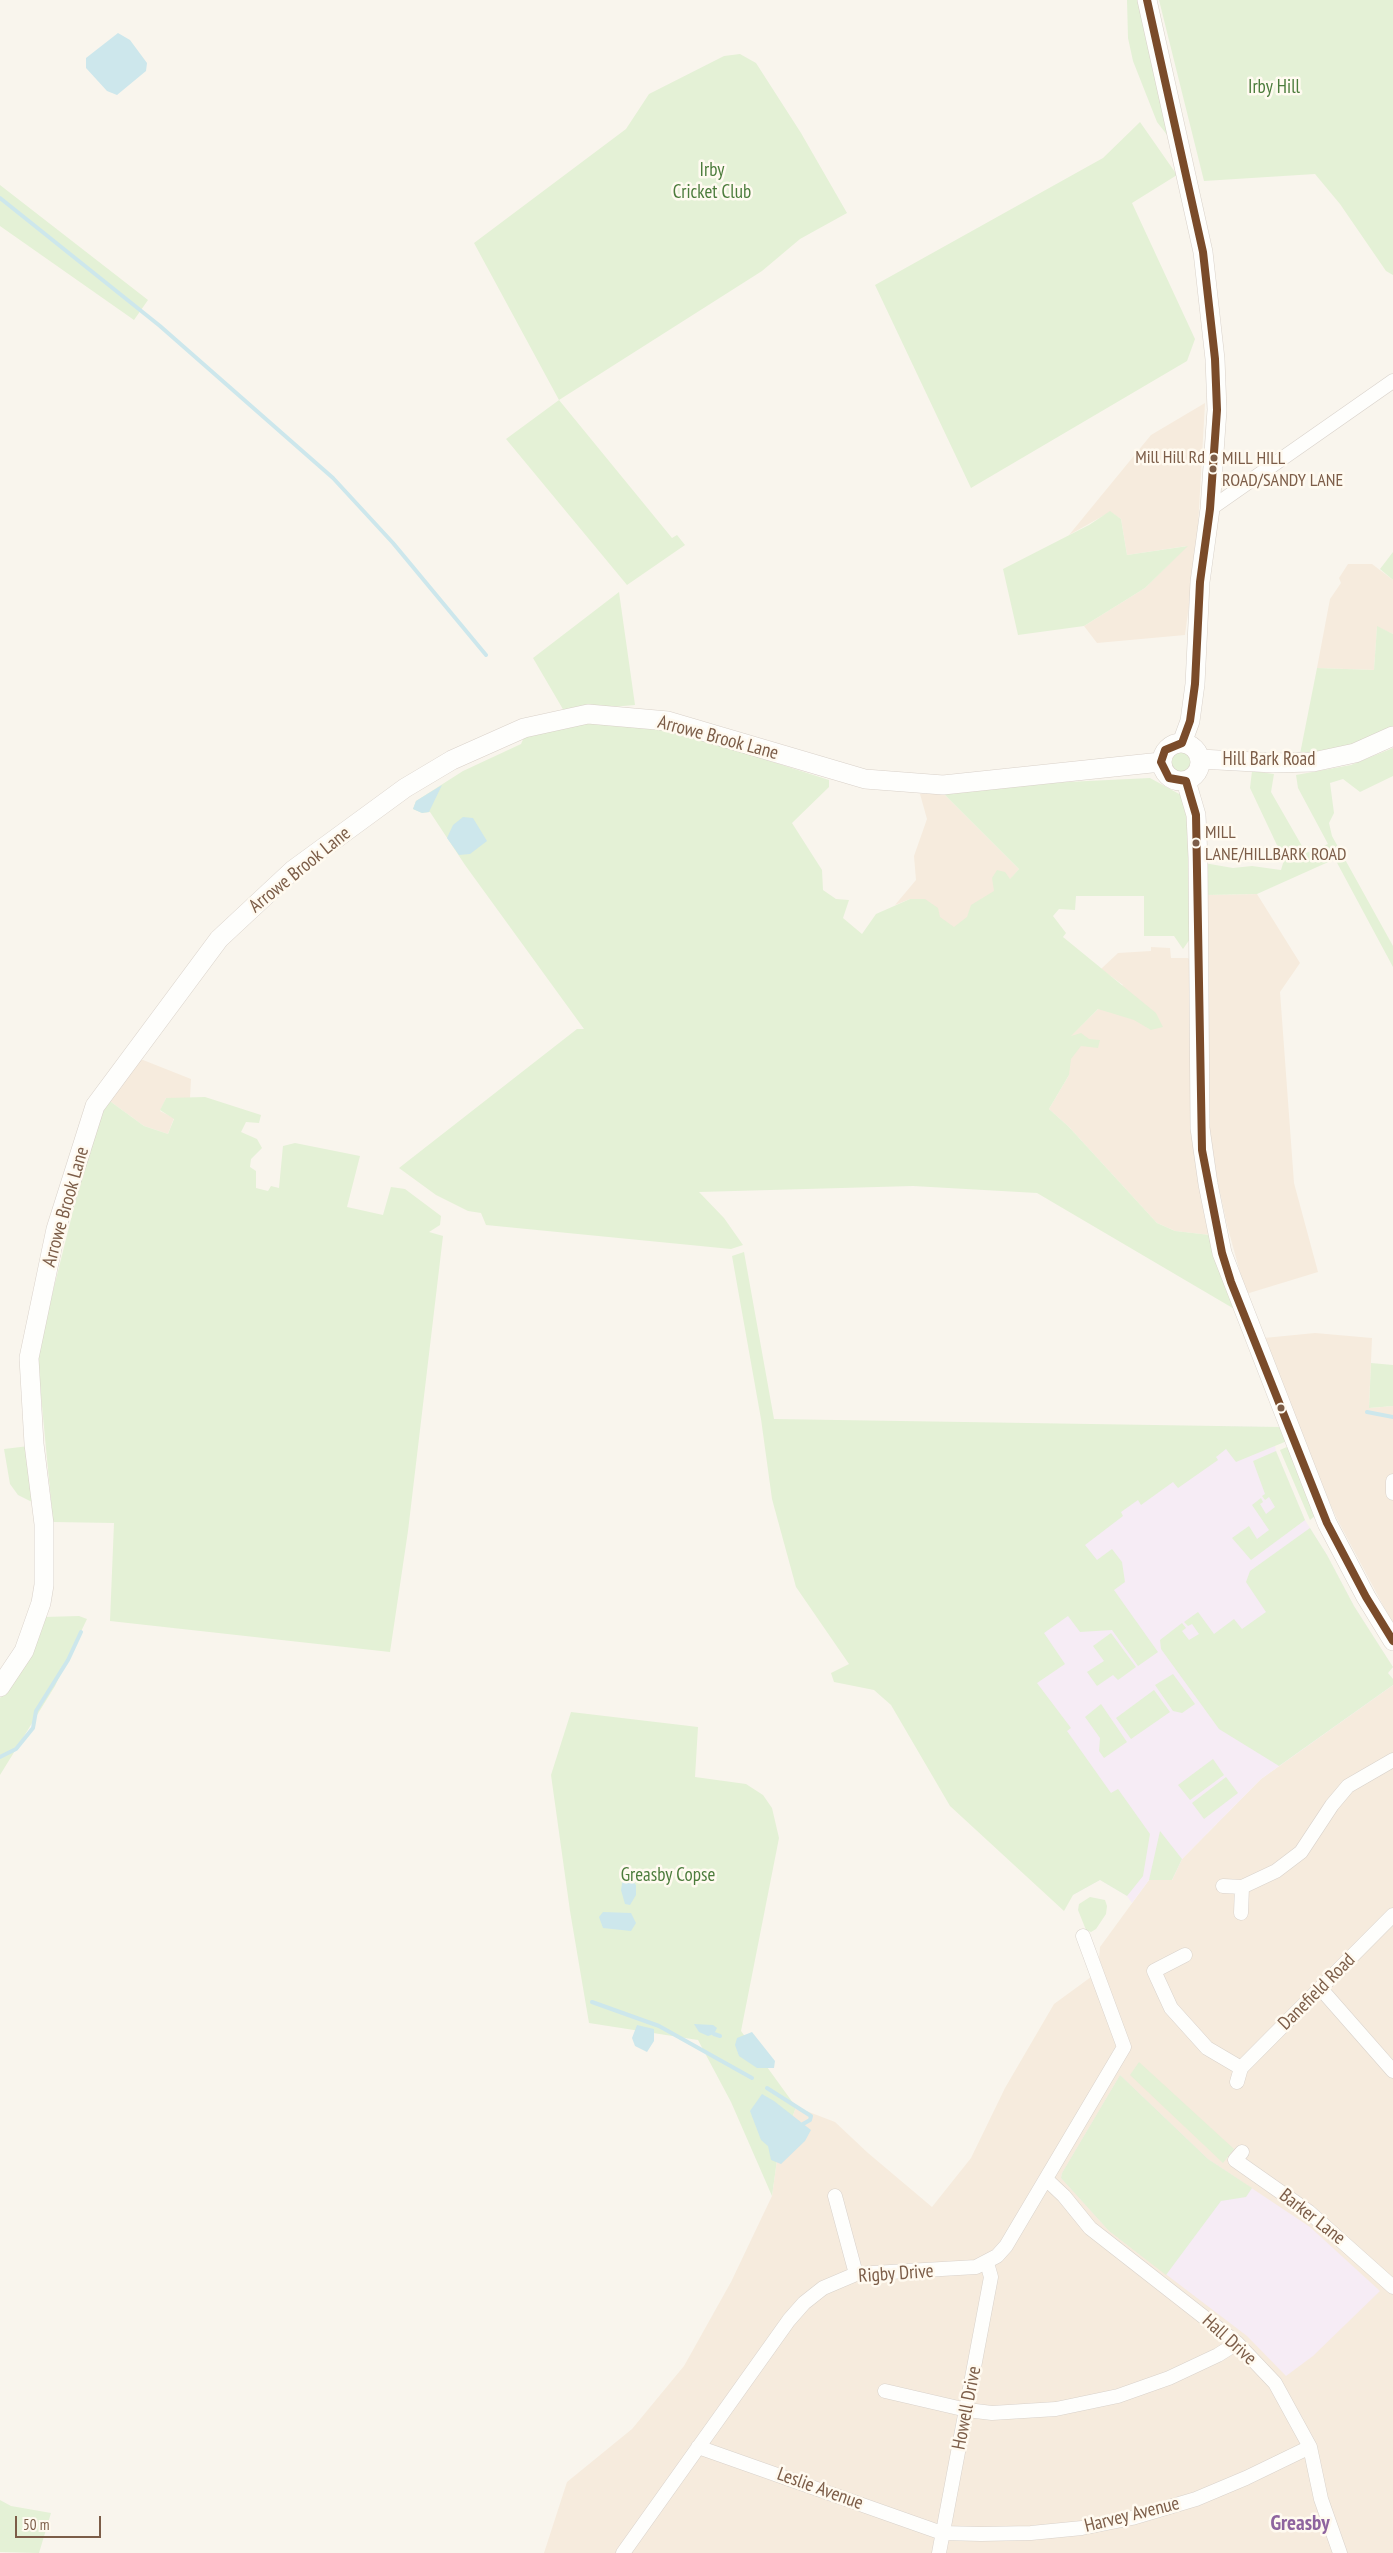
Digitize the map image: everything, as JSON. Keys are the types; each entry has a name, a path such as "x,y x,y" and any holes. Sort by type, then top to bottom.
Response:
{"street":[{"path":"1147,0 1199,233 1215,359 1217,410 1210,509 1200,582 1195,684 1190,721 1182,743"},
{"path":"1210,509 1393,381"},
{"name":"Arrowe Brook Lane","path":"0,1687 24,1651 41,1603 44,1585 44,1524 34,1444 29,1358 56,1229 68,1197 95,1106 219,938 293,870 405,788 452,760 524,728 588,714 668,721 865,780 943,784 1161,762"},
{"name":"Hill Bark Road","path":"1200,759 1273,763 1313,762 1356,753 1393,736"},
{"path":"1182,743 1193,746 1200,759 1196,774 1186,781 1169,778 1161,762 1166,750 1182,743"},
{"path":"1186,781 1196,815 1198,858 1200,1128 1208,1184 1222,1253 1327,1524 1366,1597 1393,1641"},
{"path":"1393,1481 1393,1493"},
{"path":"1223,1886 1242,1887 1276,1871 1301,1852 1332,1805 1348,1786 1393,1760"},
{"path":"1241,1913 1242,1887"},
{"name":"Danefield Road","path":"1241,2068 1393,1914"},
{"name":"Rigby Drive","path":"626,2552 698,2446 789,2320 823,2288 856,2274 961,2270 987,2263 1006,2246 1124,2047 1082,1936"},
{"path":"1185,1954 1154,1971 1172,2008 1207,2048 1241,2068 1238,2082"},
{"path":"1321,1989 1393,2071"},
{"name":"Barker Lane","path":"1242,2152 1235,2160 1309,2212 1393,2287"},
{"name":"Hall Drive","path":"1046,2179 1064,2196 1090,2228 1237,2343 1275,2383 1310,2447 1322,2499 1340,2553"},
{"path":"835,2196 856,2274"},
{"name":"Howell Drive","path":"939,2553 990,2277 987,2263"},
{"path":"885,2391 966,2410 992,2413 1056,2409 1118,2396 1169,2378 1218,2355 1237,2343"},
{"name":"Leslie Avenue","path":"698,2446 942,2533"},
{"name":"Harvey Avenue","path":"942,2533 1031,2533 1082,2528 1132,2518 1196,2499 1246,2478 1310,2447"}],"shaded area":[{"path":"1205,403 1197,544 1185,635 1097,643 1084,626 1145,588 1187,546 1127,555 1121,519 1110,512 1069,535 1151,435"},
{"path":"1348,564 1372,564 1393,580 1393,634 1377,627 1374,670 1317,668 1330,599 1341,583 1339,578"},
{"path":"943,793 1019,869 955,945 910,899 895,905 916,880 914,856 927,819 920,794"},
{"path":"1257,894 1300,963 1280,992 1294,1183 1318,1272 1246,1294 1227,1225 1208,1136 1206,895"},
{"path":"1151,947 1170,948 1171,958 1188,958 1192,963 1210,1235 1175,1231 1157,1223 1069,1127 1049,1109 1069,1075 1058,1048 1123,985 1101,969 1118,953 1151,951"},
{"path":"138,1058 191,1079 190,1098 166,1098 160,1111 174,1118 168,1134 144,1126 107,1099"},
{"path":"1315,1333 1372,1338 1369,1408 1393,1406 1393,1624 1337,1519 1305,1448 1264,1338"},
{"path":"1207,1426 1271,1427 1276,1451 1305,1520 1327,1555 1354,1606 1393,1667 1388,1673 1393,1679 1393,1685 1261,1779 1182,1859 1172,1880 1149,1880 1132,1903 1127,1896 1100,1880 1073,1895 1019,1843 1040,1548"},
{"path":"1393,1685 1393,2553 544,2553 567,2482 632,2429 684,2366 731,2282 772,2196 777,2160 796,2107 835,2122 868,2153 932,2207 971,2158 1005,2088 1054,2004 1091,1977 1104,1972 1099,1959 1100,1947 1149,1880 1172,1880 1182,1859 1261,1779"},
{"path":"1120,2075 1208,2159 1310,2227 1380,2291 1313,2356 1286,2376 1247,2336 1109,2231 1061,2178 1062,2173"}],"green space":[{"path":"1127,0 1142,0 1171,140 1157,122 1133,61 1128,38"},
{"name":"Irby Hill","path":"1159,0 1393,0 1393,275 1386,271 1340,204 1315,174 1204,181"},
{"name":"Irby Cricket Club","path":"740,54 756,63 801,133 847,213 800,239 762,271 559,400 474,243 626,129 649,94 724,56"},
{"path":"1140,122 1177,175 1132,203 1195,339 1187,361 971,488 875,285 1103,158"},
{"path":"0,185 148,300 134,320 0,226"},
{"path":"559,400 672,538 677,535 685,545 627,585 506,439"},
{"path":"1110,511 1121,519 1127,555 1188,546 1145,588 1084,626 1018,635 1003,569 1089,525"},
{"path":"1393,552 1393,580 1380,569"},
{"path":"619,592 635,705 564,711 533,658"},
{"path":"1377,626 1393,634 1393,731 1364,745 1300,754 1317,668 1374,670"},
{"path":"586,722 667,728 829,780 829,787 792,823 822,870 823,890 836,899 849,900 843,918 862,934 876,914 910,899 925,899 938,908 940,917 954,927 967,917 971,905 994,891 992,878 997,870 1005,872 1010,879 1019,869 943,793 1026,784 1150,778 1181,795 1188,822 1191,882 1190,939 1183,949 1174,936 1144,936 1144,896 1076,896 1075,910 1059,909 1053,916 1066,933 1063,937 1156,1013 1163,1027 1151,1030 1134,1020 1098,1009 1071,1036 1081,1033 1089,1039 1100,1040 1098,1048 1081,1046 1071,1059 1069,1075 1049,1109 1069,1127 1157,1223 1175,1231 1210,1235 1236,1310 1037,1193 913,1186 699,1192 724,1218 743,1245 731,1249 486,1225 481,1213 468,1211 436,1195 399,1168 577,1029 584,1029 465,865 430,812 422,813 413,809 416,801 463,771 521,744 525,735"},
{"path":"1393,748 1393,776 1360,792 1343,779 1330,783 1334,813 1329,823 1332,836 1393,946 1393,967 1335,859 1257,894 1206,895 1204,863 1233,868 1252,866 1281,870 1284,860 1250,788 1252,771 1274,774 1271,792 1306,853 1328,844 1298,788 1296,775 1351,765"},
{"path":"1182,751 1190,754 1193,762 1190,770 1182,773 1174,770 1171,762 1174,754"},
{"path":"205,1097 261,1115 259,1123 246,1122 241,1132 257,1139 262,1148 251,1159 250,1167 256,1171 256,1188 268,1191 271,1186 279,1188 283,1146 295,1143 360,1156 347,1207 383,1215 391,1187 405,1189 441,1216 440,1225 429,1232 443,1236 408,1531 390,1652 110,1621 114,1523 53,1522 38,1364 41,1339 89,1147 107,1099 144,1126 168,1134 174,1119 160,1110 166,1098"},
{"path":"744,1252 774,1419 1281,1427 1287,1441 1236,1462 1226,1449 1216,1457 1218,1460 1178,1488 1173,1482 1141,1505 1138,1500 1121,1512 1123,1516 1085,1545 1097,1560 1112,1549 1122,1562 1125,1582 1114,1590 1158,1652 1138,1666 1112,1630 1080,1632 1068,1616 1044,1633 1065,1664 1037,1683 1071,1728 1067,1731 1111,1793 1118,1789 1150,1834 1143,1876 1127,1896 1100,1880 1073,1895 1064,1911 950,1806 891,1705 874,1690 834,1682 831,1673 849,1664 796,1587 772,1499 761,1419 732,1256"},
{"path":"1371,1363 1393,1365 1393,1406 1369,1408"},
{"path":"29,1446 36,1504 18,1495 10,1484 4,1449"},
{"path":"1289,1446 1315,1516 1310,1520 1280,1450"},
{"path":"1276,1451 1305,1520 1251,1560 1232,1538 1249,1526 1257,1539 1269,1530 1252,1505 1261,1498 1263,1502 1260,1504 1266,1514 1275,1507 1269,1497 1265,1500 1262,1496 1265,1494 1253,1461"},
{"path":"1310,1528 1327,1555 1354,1606 1393,1667 1388,1673 1393,1679 1393,1685 1279,1766 1219,1729 1161,1649 1160,1640 1182,1623 1186,1628 1182,1631 1189,1640 1199,1634 1192,1624 1188,1626 1184,1622 1198,1612 1214,1634 1234,1619 1242,1629 1266,1612 1246,1582 1250,1571"},
{"path":"79,1616 87,1619 55,1686 0,1775 0,1698 26,1660 44,1617"},
{"path":"1111,1633 1136,1667 1118,1680 1113,1675 1097,1686 1087,1672 1104,1661 1093,1646"},
{"path":"1173,1674 1195,1704 1182,1713 1173,1711 1155,1685"},
{"path":"1154,1690 1170,1712 1131,1739 1116,1718"},
{"path":"1101,1704 1127,1742 1104,1758 1099,1751 1100,1738 1085,1717"},
{"name":"Greasby Copse","path":"571,1712 698,1727 695,1777 746,1784 763,1795 772,1808 779,1838 741,2031 796,2107 777,2160 772,2196 731,2102 698,2040 589,2023 570,1911 551,1775"},
{"path":"1213,1759 1224,1775 1190,1800 1178,1785"},
{"path":"1226,1777 1238,1793 1204,1819 1192,1803"},
{"path":"1160,1831 1182,1859 1172,1880 1149,1880"},
{"path":"1090,1897 1105,1900 1107,1906 1106,1914 1096,1929 1091,1932 1086,1930 1078,1910 1079,1904"},
{"path":"1139,2062 1234,2149 1223,2163 1130,2075"},
{"path":"1120,2075 1208,2159 1252,2188 1246,2197 1221,2201 1166,2275 1109,2231 1061,2178 1062,2173"},
{"path":"0,2500 11,2506 51,2513 39,2553 0,2552"}],"water":[{"path":"118,33 130,40 147,63 146,71 117,95 107,91 86,68 86,58"},
{"path":"442,785 429,812 422,813 413,809 416,801"},
{"path":"463,817 473,818 487,841 470,854 459,855 447,838 453,825"},
{"path":"626,1874 636,1885 636,1895 630,1905 625,1904 621,1890 623,1878"},
{"path":"603,1912 631,1913 636,1923 631,1931 603,1928 599,1917"},
{"path":"694,2024 713,2025 717,2028 714,2034 708,2036 699,2032"},
{"path":"637,2025 654,2029 654,2041 647,2052 635,2046 632,2038"},
{"path":"752,2032 775,2061 774,2068 757,2068 739,2056 735,2045 737,2038"},
{"path":"762,2094 811,2130 805,2141 781,2164 771,2160 768,2146 761,2140 750,2111"}],"waterway":[{"path":"0,198 160,326 333,478 393,543 486,655"},
{"path":"1367,1412 1393,1417"},
{"path":"0,1757 16,1749 33,1728 36,1711 68,1660 81,1632"},
{"path":"592,2002 659,2026 752,2078"},
{"path":"714,2034 720,2036"},
{"path":"767,2088 811,2116 810,2120 803,2124"}],"transit line":[{"path":"1147,0 1203,252 1215,359 1217,410 1210,509 1200,582 1195,684 1190,721 1182,743 1165,750 1161,762 1169,778 1186,781 1196,815 1202,1150 1222,1253 1231,1282 1327,1523 1366,1597 1393,1641"}],"place":[{"name":"Mill Hill Rd","path":"1214,458"},
{"name":"MILL HILL ROAD/SANDY LANE","path":"1213,469"},
{"name":"MILL LANE/HILLBARK ROAD","path":"1196,843"}],"district":[{"name":"Greasby","path":"1300,2524"}]}
